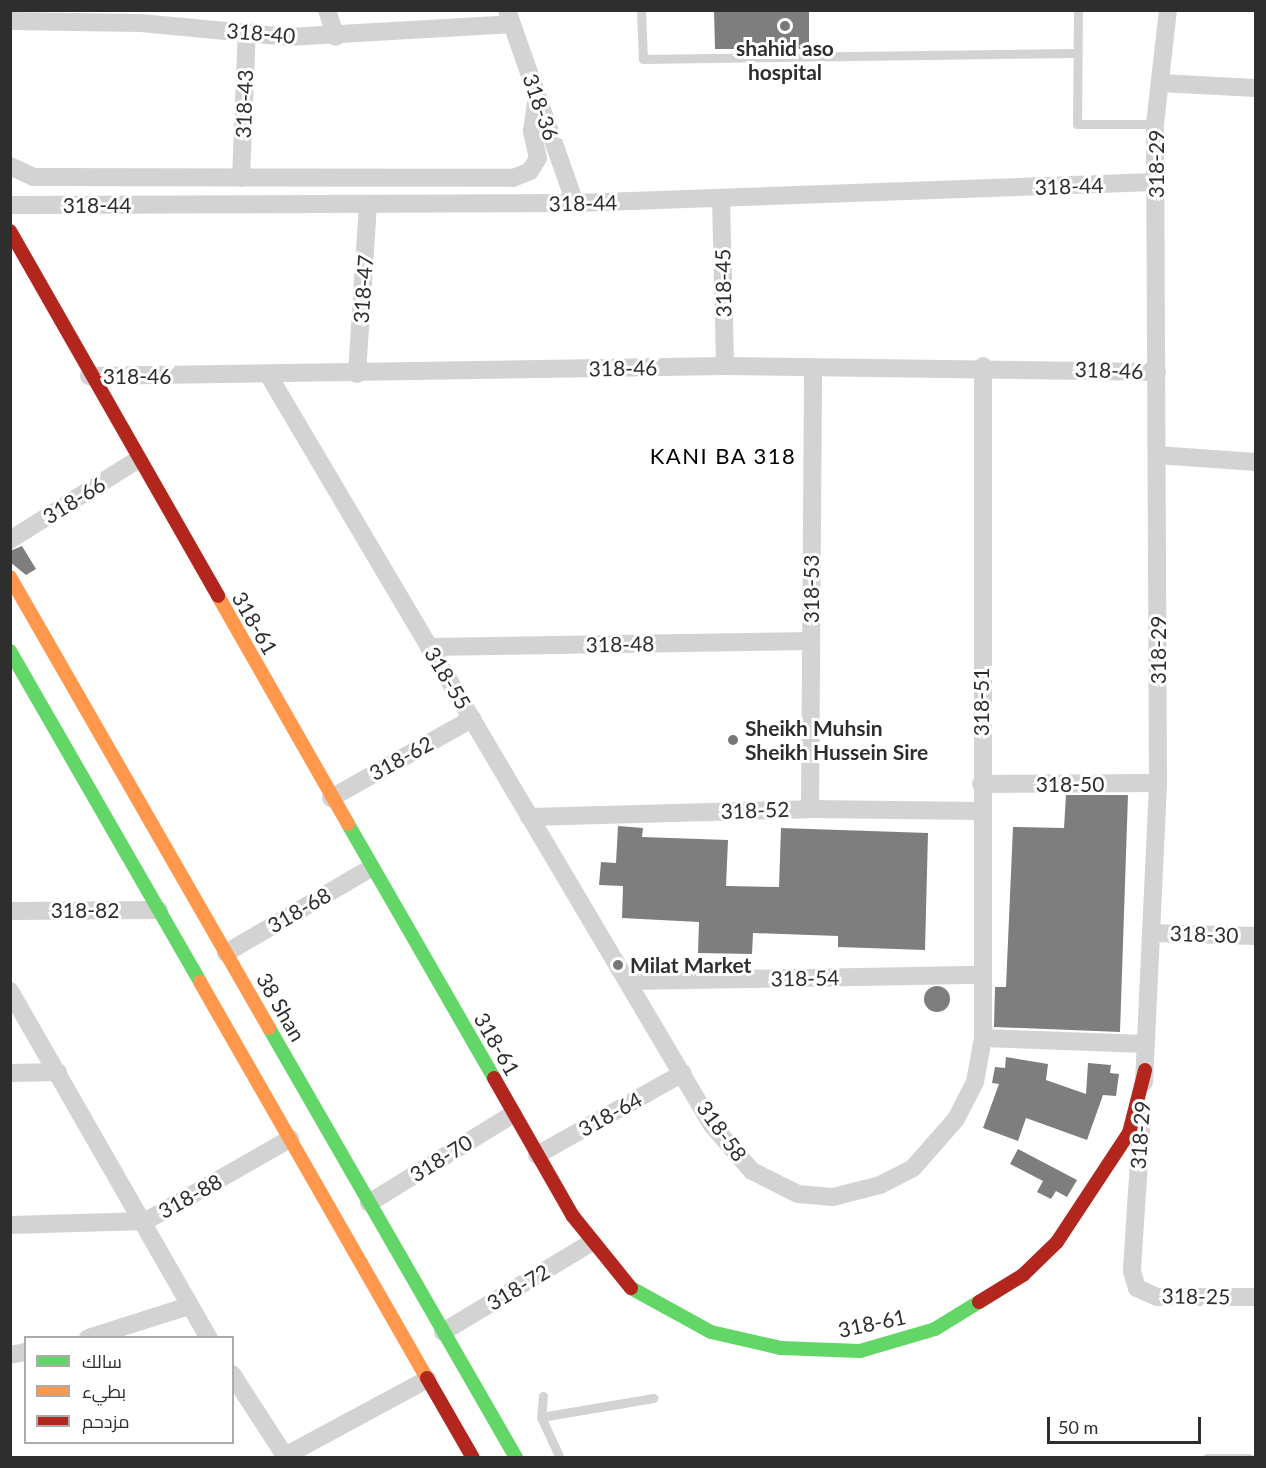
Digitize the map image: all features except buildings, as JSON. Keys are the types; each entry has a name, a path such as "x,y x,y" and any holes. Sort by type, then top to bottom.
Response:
{"street":[{"path":"327,10 336,37"},
{"name":"318-29","path":"1137,1288 1132,1271 1145,1070 1158,783 1155,124 1168,10"},
{"name":"318-40","path":"10,21 138,17 247,31 336,37 510,17"},
{"name":"318-36","path":"510,17 575,203"},
{"name":"318-43","path":"241,178 247,31"},
{"path":"1160,83 1256,88"},
{"path":"10,166 34,177 513,178 530,171 538,159 532,131 537,95"},
{"name":"318-44","path":"10,205 575,203 1155,182"},
{"name":"318-45","path":"721,199 725,366"},
{"name":"318-47","path":"357,374 368,204"},
{"name":"318-61","path":"10,231 89,376 537,1155 592,1242 635,1293 711,1332 756,1345 834,1353 908,1339 1002,1289 1057,1242 1129,1133 1145,1070"},
{"name":"318-46","path":"89,376 269,376 725,366 813,368 983,366 1157,372"},
{"name":"318-51","path":"983,366 981,784 983,1038"},
{"name":"318-53","path":"810,809 813,368"},
{"name":"318-55","path":"269,376 628,981"},
{"path":"1157,455 1256,462"},
{"name":"318-66","path":"10,540 137,460"},
{"name":"38 Shan","path":"10,577 516,1458"},
{"name":"318-48","path":"429,647 811,641"},
{"path":"10,651 473,1458"},
{"name":"318-62","path":"331,798 472,719"},
{"name":"318-50","path":"981,784 1158,783"},
{"name":"318-52","path":"529,817 810,809 981,811"},
{"name":"318-68","path":"226,953 371,868"},
{"name":"318-82","path":"10,911 159,910"},
{"name":"318-30","path":"1152,933 1256,936"},
{"name":"318-54","path":"628,981 982,975"},
{"name":"318-58","path":"628,981 712,1125 752,1171 798,1194 833,1197 880,1185 930,1152 956,1119 975,1082 983,1038"},
{"path":"10,991 146,1221 189,1306 208,1336"},
{"path":"983,1038 1146,1044"},
{"path":"10,1073 58,1072"},
{"name":"318-64","path":"537,1155 683,1073"},
{"name":"318-70","path":"369,1203 513,1114"},
{"name":"318-88","path":"10,1225 146,1221 290,1139"},
{"name":"318-72","path":"443,1332 592,1242"},
{"name":"318-25","path":"1137,1288 1157,1297 1256,1297"},
{"path":"94,1336 189,1306"},
{"path":"234,1378 277,1457 428,1379"}],"lane":[{"path":"641,10 643,59 1077,53"},
{"path":"1078,10 1077,124 1155,124"},
{"path":"543,1396 541,1417 560,1458"},
{"path":"541,1417 653,1398"},
{"path":"1207,1458 1249,1458"}],"traffic: fast":[{"path":"10,651 200,982"},
{"path":"348,824 494,1078"},
{"path":"269,1028 516,1458"},
{"path":"631,1288 711,1332 781,1348 860,1351 935,1329 979,1302"}],"traffic: slow":[{"path":"10,577 269,1028"},
{"path":"218,596 348,824"},
{"path":"200,982 427,1378"}],"traffic: jam":[{"path":"10,231 218,596"},
{"path":"979,1302 1023,1275 1057,1242 1129,1133 1145,1070"},
{"path":"494,1078 572,1215 631,1288"},
{"path":"427,1378 473,1458"}],"place":[{"name":"shahid aso hospital","path":"785,26"},
{"name":"Sheikh Muhsin Sheikh Hussein Sire","path":"733,740"},
{"name":"Milat Market","path":"618,965"}],"district":[{"name":"KANI BA 318","path":"723,456"}]}
